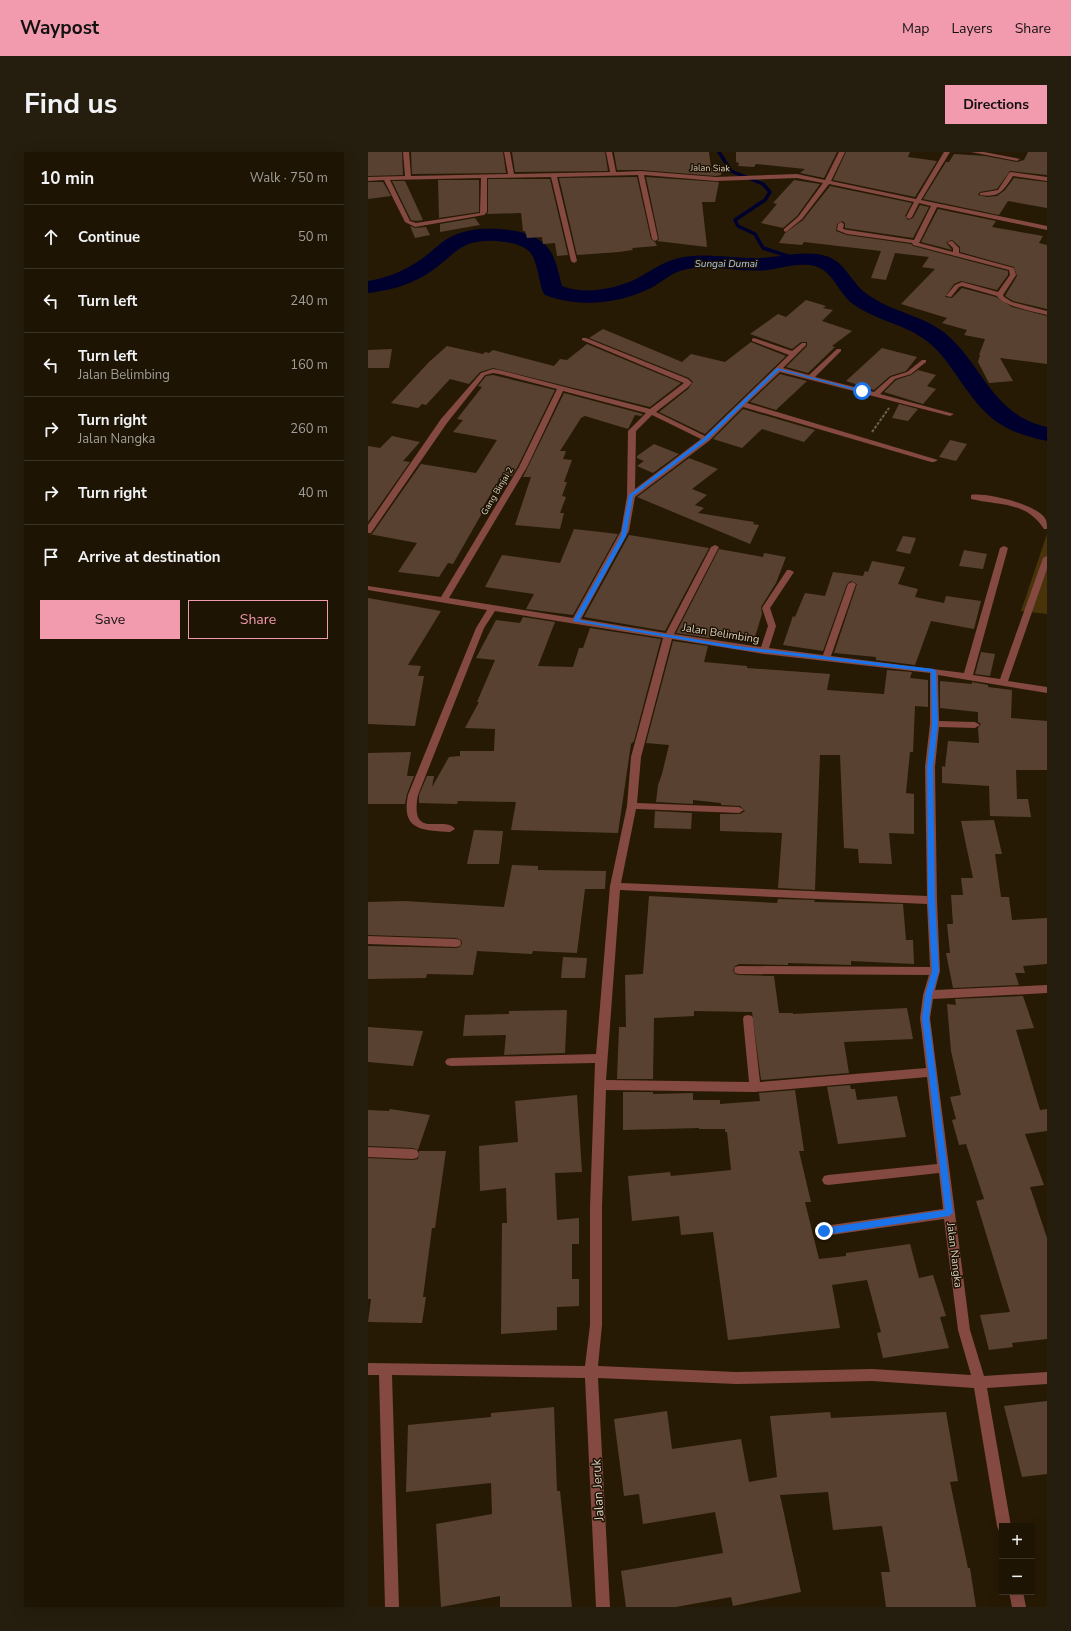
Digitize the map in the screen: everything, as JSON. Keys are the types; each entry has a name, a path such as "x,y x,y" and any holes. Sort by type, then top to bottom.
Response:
{"street":[{"path":"406,152 408,178"},
{"path":"507,152 510,175"},
{"path":"609,152 613,173"},
{"path":"786,230 800,218 828,181 842,152"},
{"path":"909,217 927,183 947,152"},
{"path":"974,152 1047,179"},
{"path":"982,194 991,194 1000,191 1020,152"},
{"name":"Jalan Siak","path":"368,179 613,173 641,173 716,179 797,176 828,181 918,202 936,204 1047,228"},
{"path":"641,173 655,239"},
{"path":"554,175 574,261"},
{"path":"386,178 408,222 415,225 482,214 484,212 484,176"},
{"path":"936,204 915,244 919,247 956,254 1012,269 1013,275 1000,295"},
{"path":"841,224 840,230 847,232 917,242"},
{"path":"950,242 956,248 956,254"},
{"path":"949,296 957,286 962,284 1000,295 1004,301 1047,313"},
{"path":"576,621 623,536 631,496 631,433 651,412 684,387 687,382 584,339"},
{"path":"754,340 794,354"},
{"path":"631,496 706,439 804,344"},
{"path":"810,378 839,350"},
{"path":"876,394 893,378 910,373 924,361"},
{"path":"778,369 950,414"},
{"path":"368,531 444,421 483,374 493,371 651,412 706,439"},
{"name":"Gang Binjai 2","path":"443,601 523,467 561,388"},
{"path":"742,404 934,460"},
{"path":"974,498 1024,507 1040,515 1047,527"},
{"name":"Jalan Jeruk","path":"603,1607 591,1372 596,1326 596,1207 601,1058 615,886 632,806 636,757 668,637 715,547"},
{"path":"968,676 1004,548"},
{"path":"1003,682 1047,558"},
{"path":"764,651 772,626 766,608 790,572"},
{"path":"826,657 852,584"},
{"name":"Jalan Belimbing","path":"368,588 668,637 764,651 826,657 934,671 1047,690"},
{"path":"450,829 418,824 412,818 409,810 413,795 480,628 492,609"},
{"name":"Jalan Nangka","path":"934,671 935,724 930,767 932,900 935,971 928,995 926,1018 931,1072 964,1330 980,1382 1004,1523"},
{"path":"935,724 975,725"},
{"path":"632,806 739,810"},
{"path":"615,886 932,900"},
{"path":"368,940 456,943"},
{"path":"739,970 935,971"},
{"path":"928,995 1047,989"},
{"path":"748,1019 754,1087"},
{"path":"451,1062 601,1058"},
{"path":"601,1085 754,1087 931,1072"},
{"path":"368,1152 413,1154"},
{"path":"828,1180 943,1168"},
{"path":"824,1231 949,1213"},
{"path":"368,1368 385,1370 591,1372 736,1378 872,1375 980,1382 1047,1378"},
{"path":"385,1370 392,1607"},
{"path":"1017,1595 1019,1607"}],"path":[{"path":"866,441 895,400"}],"shaded area":[{"path":"1047,534 1047,614 1021,611"}],"building":[{"path":"368,152 402,152 403,175 368,176"},
{"path":"411,152 503,152 506,173 412,174"},
{"path":"512,152 605,152 608,171 515,172"},
{"path":"614,152 709,152 711,168 722,168 721,175 716,176 641,170 617,170"},
{"path":"736,152 837,152 824,178 800,173 805,169 756,164 754,167 738,166 739,163 736,162"},
{"path":"846,152 910,152 908,157 937,161 915,197 833,180"},
{"path":"1028,152 1047,152 1047,175 1010,171 997,189 980,192 978,195 987,197 997,196 1005,190 1014,178 1047,182 1047,208 1008,201 999,215 923,199 946,162 949,162 954,154 985,156 1017,162 1024,160"},
{"path":"637,177 651,239 657,246 632,248 633,250 619,252 577,255 559,178"},
{"path":"646,177 719,182 715,202 702,202 707,247 657,241 659,239"},
{"path":"488,179 550,179 568,255 557,256 555,243 543,244 542,237 527,238 525,231 523,231 521,213 487,214"},
{"path":"438,180 479,180 479,212 439,218"},
{"path":"794,180 820,184 797,216 783,228 761,223 777,204 773,203"},
{"path":"392,181 405,181 423,220 411,220"},
{"path":"368,182 383,182 391,196 368,199"},
{"path":"830,186 912,203 905,216 908,220 913,218 920,205 929,207 913,238 845,228 845,223 842,221 837,224 836,231 847,235 911,244 913,246 1008,271 1008,275 997,290 961,281 954,284 945,297 952,298 962,288 996,297 1012,307 1047,316 1047,364 1000,358 1013,381 989,383 978,362 985,339 964,335 967,330 942,323 947,318 901,304 935,269 922,267 929,257 895,253 886,280 871,278 881,251 804,242 802,245 779,243 785,233 803,220"},
{"path":"938,209 996,221 992,227 1043,236 1039,243 1047,245 1047,309 1013,301 1005,296 1017,276 1014,267 960,252 960,247 952,240 946,242 952,250 921,242"},
{"path":"475,218 480,225 440,232 440,224"},
{"path":"410,226 415,228 426,227 430,235 415,238"},
{"path":"806,300 826,306 823,308 833,310 822,321 852,331 832,346 835,347 808,373 786,367 807,346 807,342 801,342 792,349 750,334 778,314 786,317"},
{"path":"603,329 682,362 691,354 725,362 751,342 786,356 705,434 659,412 688,389 693,382 689,378 589,338"},
{"path":"587,344 681,383 650,407 493,368 480,372 469,384 450,379 426,405 422,404 418,408 391,403 429,362 447,346 483,354 485,352 489,353 493,350 554,366 560,359 567,360"},
{"path":"882,348 917,357 906,371 890,376 874,390 846,381"},
{"path":"392,349 389,368 368,368 368,350"},
{"path":"918,370 936,375 927,386 936,389 923,404 884,392 896,380 911,375"},
{"path":"780,374 807,381 776,410 750,402"},
{"path":"493,375 555,390 518,466 512,476 502,475 483,507 485,508 453,564 448,563 439,577 398,572 417,543 369,534 372,534 421,464 476,473 497,440 453,432 463,420 457,419 482,387 478,386 486,376"},
{"path":"564,393 643,414 641,416 635,415 628,429 585,416 581,418 560,451 566,451 563,459 572,460 564,482 567,482 562,496 566,497 560,513 564,513 560,529 515,525 531,477 523,477"},
{"path":"899,404 918,409 908,421 892,418"},
{"path":"743,409 815,430 804,442 762,429 742,448 713,439"},
{"path":"392,436 420,442 403,461 410,462 368,522 368,446 380,448"},
{"path":"950,440 967,444 956,461 939,457"},
{"path":"654,444 679,454 653,473 637,466 644,461 637,458 637,456"},
{"path":"689,458 718,469 692,489 707,495 695,505 704,508 698,513 754,522 753,524 759,525 750,544 637,497"},
{"path":"574,529 618,534 573,615 526,609 534,594 485,587 502,555 560,563"},
{"path":"629,535 709,548 665,631 584,617"},
{"path":"903,536 916,538 910,554 896,551"},
{"path":"719,549 763,557 764,553 786,557 776,583 761,607 762,614 754,640 711,633 710,638 676,633"},
{"path":"964,550 987,554 983,569 959,566"},
{"path":"872,561 905,567 898,584 918,589 915,597 944,603 946,596 981,601 974,629 931,621 915,665 876,660 876,657 834,653 857,584 851,581 847,584 823,651 783,645 793,616 795,617 805,593 825,596 833,572 863,576 865,571 868,572"},
{"path":"368,598 441,611 408,665 421,666 418,676 424,676 415,726 368,724"},
{"path":"523,617 555,622 538,666 573,667 579,648 583,648 590,628 661,639 634,741 631,744 618,833 511,830 516,802 458,801 457,804 419,803 419,795 427,776 434,776 432,787 449,757 460,756 460,751 494,751 495,729 465,728 479,702 477,702 495,660 476,658 496,620 520,623"},
{"path":"673,641 708,646 704,662 747,666 747,668 830,674 827,690 884,694 887,670 912,672 910,678 928,680 928,707 915,706 913,752 910,752 906,793 914,794 914,834 889,833 892,864 859,863 858,849 844,848 840,755 820,755 815,890 778,888 782,833 720,831 720,814 740,814 745,811 740,806 721,805 721,803 693,800 693,804 656,802 658,785 669,745 646,743"},
{"path":"981,652 995,654 990,676 975,674"},
{"path":"940,681 972,684 972,682 988,685 988,687 1012,690 1011,718 1047,721 1047,770 1016,770 1017,799 1028,799 1031,817 990,816 989,786 942,783 942,766 945,767 948,741 979,743 978,728 981,724 978,722 978,712 940,708"},
{"path":"411,752 407,776 414,776 405,804 368,804 368,753"},
{"path":"655,811 692,813 691,829 654,828"},
{"path":"994,820 1002,854 995,854 1001,897 1009,897 1012,920 1047,918 1047,964 1023,966 1025,973 1015,973 1019,985 953,988 946,953 950,953 947,924 953,924 951,895 963,895 961,878 973,878 961,821"},
{"path":"474,830 503,831 499,864 467,864"},
{"path":"512,865 538,866 538,870 606,871 605,889 585,889 577,953 533,951 532,954 477,951 473,975 427,974 426,978 368,979 368,946 456,948 460,947 462,943 461,940 456,938 368,935 368,902 404,901 504,907"},
{"path":"649,896 777,903 778,899 815,900 814,902 903,904 906,940 913,940 914,964 851,961 851,965 788,963 788,965 739,964 735,966 733,970 735,974 739,975 774,976 779,1013 793,1014 907,1008 913,1039 844,1042 849,1073 761,1080 752,1012 694,1011 694,1016 654,1018 653,1079 617,1079 619,1027 626,1027 625,975 643,974"},
{"path":"563,957 587,958 585,978 561,978"},
{"path":"1023,996 1034,1028 1016,1030 1040,1110 1047,1109 1047,1131 1025,1134 1044,1185 1030,1187 1047,1238 1047,1339 1012,1343 1013,1347 989,1350 980,1315 1010,1312 976,1201 984,1199 966,1144 959,1145 952,1120 956,1119 950,1097 961,1095 951,1051 947,1004 956,1005 955,999"},
{"path":"567,1010 565,1053 504,1055 506,1035 463,1036 465,1015 509,1014 509,1011"},
{"path":"368,1027 423,1031 413,1066 368,1062"},
{"path":"850,1085 851,1089 855,1089 857,1100 897,1096 906,1137 838,1144 827,1087"},
{"path":"795,1090 804,1151 799,1151 811,1202 805,1202 819,1259 846,1256 846,1253 910,1244 919,1278 933,1275 946,1316 940,1317 949,1348 883,1358 877,1333 881,1332 867,1280 832,1285 840,1328 728,1340 713,1232 681,1235 679,1216 632,1221 628,1176 670,1172 671,1176 731,1170 727,1132 725,1132 725,1129 699,1128 623,1130 623,1092 653,1092 653,1094 693,1093 693,1100 720,1100 720,1104 760,1101 759,1093"},
{"path":"577,1095 582,1172 555,1173 557,1220 579,1218 579,1244 572,1244 572,1279 579,1279 579,1306 557,1307 557,1330 501,1334 502,1223 507,1223 506,1188 480,1191 479,1146 518,1142 515,1101"},
{"path":"390,1109 430,1115 418,1150 413,1148 368,1146 368,1110 389,1111"},
{"path":"419,1151 446,1151 435,1228 432,1228 423,1297 426,1297 422,1323 368,1322 371,1299 368,1299 368,1158 413,1160 418,1159"},
{"path":"1047,1401 1047,1474 1022,1477 1004,1406"},
{"path":"554,1407 557,1491 560,1491 572,1607 500,1607 500,1596 441,1607 436,1524 492,1514 491,1483 406,1492 408,1425 491,1417 491,1413"},
{"path":"667,1411 672,1449 741,1439 749,1482 777,1477 770,1416 830,1412 831,1418 946,1412 958,1481 950,1482 968,1568 970,1568 976,1607 886,1607 881,1572 890,1572 882,1526 833,1530 828,1492 780,1495 801,1592 733,1606 731,1597 676,1607 626,1607 621,1571 723,1553 715,1512 643,1524 639,1494 624,1496 614,1419"}],"waterway":[{"path":"719,152 731,171 763,184 770,192 765,200 735,220 738,226 755,234 763,248 800,260"},
{"name":"Sungai Dumai","path":"368,287 385,284 410,275 432,261 445,248 453,243 461,239 479,235 514,237 533,244 539,250 543,258 553,290 562,294 573,296 598,296 624,291 644,283 671,267 681,264 701,262 760,264 798,259 820,261 833,267 855,296 861,300 879,310 909,322 937,338 955,357 986,400 1005,418 1025,428 1047,434"}],"route":[{"path":"824,1231 949,1213 931,1072 926,1018 928,995 935,971 932,900 930,767 935,724 934,671 826,657 764,651 668,637 576,621 623,536 631,496 656,475 706,439 778,369 862,391"}]}
